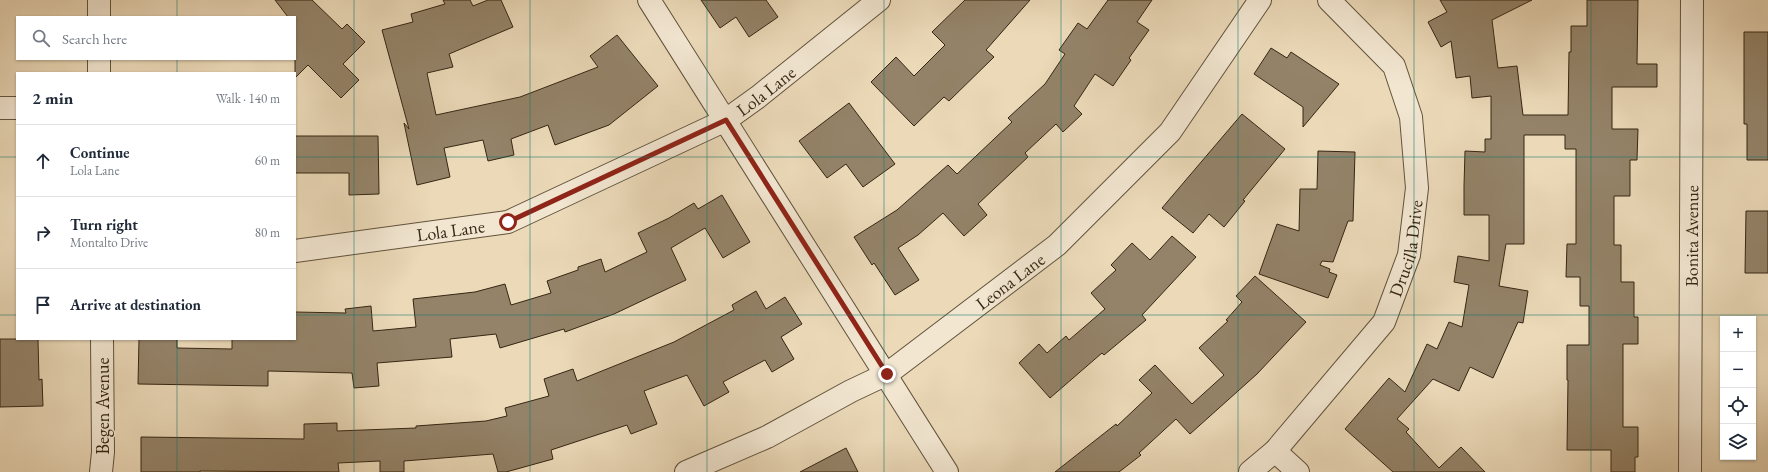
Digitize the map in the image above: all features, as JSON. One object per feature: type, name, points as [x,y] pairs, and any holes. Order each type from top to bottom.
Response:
[{"type":"street","points":[[98,0],[99,16]]},
{"type":"street","points":[[649,0],[887,374],[947,472]]},
{"type":"street","name":"Lola Lane","points":[[296,251],[508,222],[726,120],[758,97],[879,0]]},
{"type":"street","name":"Leona Lane","points":[[686,472],[767,437],[851,391],[887,374],[1057,245],[1170,132],[1260,0]]},
{"type":"street","name":"Drucilla Drive","points":[[1250,472],[1275,451],[1384,322],[1409,255],[1417,188],[1411,117],[1394,66],[1329,0]]},
{"type":"street","name":"Bonita Avenue","points":[[1690,472],[1692,0]]},
{"type":"street","points":[[99,60],[99,72]]},
{"type":"street","points":[[0,108],[16,108]]},
{"type":"street","name":"Begen Avenue","points":[[101,472],[102,340]]},
{"type":"street","points":[[1275,451],[1298,472]]},
{"type":"building","points":[[275,0],[312,0],[342,29],[347,24],[365,42],[343,64],[359,80],[341,98],[308,65],[296,77],[296,16],[287,16]]},
{"type":"building","points":[[443,0],[470,0],[473,6],[488,0],[501,0],[513,27],[449,54],[453,67],[427,73],[436,115],[520,97],[598,67],[590,56],[617,35],[658,86],[609,125],[555,145],[548,125],[511,139],[514,155],[488,161],[483,140],[444,148],[450,177],[417,185],[404,123],[409,129],[382,30],[413,22],[411,14],[445,4]]},
{"type":"building","points":[[701,0],[766,0],[778,17],[749,37],[736,17],[720,28]]},
{"type":"building","points":[[965,0],[1030,0],[986,50],[994,57],[949,101],[944,97],[914,126],[871,82],[896,57],[914,76],[945,45],[932,32]]},
{"type":"building","points":[[1108,0],[1152,0],[1137,22],[1149,30],[1129,58],[1131,60],[1113,86],[1095,74],[1074,106],[1082,114],[1063,132],[1056,124],[1025,153],[1028,157],[978,204],[987,215],[964,236],[943,213],[918,235],[898,248],[919,280],[895,295],[874,263],[872,265],[854,237],[897,210],[948,165],[957,174],[1012,122],[1008,118],[1045,84],[1065,54],[1059,50],[1078,23],[1087,29]]},
{"type":"building","points":[[1440,0],[1532,0],[1492,20],[1498,68],[1517,66],[1523,115],[1568,115],[1571,26],[1587,26],[1587,0],[1638,0],[1637,64],[1657,64],[1657,87],[1612,87],[1612,129],[1638,129],[1637,160],[1630,160],[1630,196],[1614,196],[1614,245],[1621,245],[1621,282],[1634,282],[1634,317],[1638,317],[1638,344],[1623,344],[1623,427],[1638,427],[1638,457],[1635,457],[1635,472],[1611,472],[1611,450],[1567,450],[1567,345],[1589,345],[1589,306],[1580,306],[1580,277],[1566,277],[1567,244],[1576,244],[1576,149],[1565,149],[1565,135],[1524,135],[1524,244],[1506,244],[1499,286],[1528,291],[1523,323],[1518,322],[1493,378],[1470,367],[1459,391],[1433,379],[1397,419],[1409,429],[1406,432],[1439,468],[1461,447],[1485,472],[1393,472],[1345,429],[1389,378],[1405,392],[1427,344],[1437,349],[1449,322],[1462,327],[1469,285],[1454,282],[1458,256],[1489,261],[1489,215],[1464,215],[1464,186],[1465,151],[1485,152],[1485,139],[1491,139],[1491,96],[1472,98],[1470,76],[1456,78],[1451,41],[1441,47],[1428,22],[1447,12]]},
{"type":"building","points":[[1744,32],[1768,32],[1768,160],[1747,160],[1747,124],[1744,124]]},
{"type":"building","points":[[1271,48],[1287,58],[1291,52],[1339,84],[1303,127],[1303,107],[1254,74]]},
{"type":"building","points":[[849,103],[895,164],[863,187],[846,164],[827,178],[799,141]]},
{"type":"building","points":[[1242,114],[1285,149],[1243,200],[1245,201],[1224,227],[1209,214],[1193,233],[1162,208]]},
{"type":"building","points":[[296,136],[378,136],[379,194],[349,195],[349,173],[296,173]]},
{"type":"building","points":[[1318,151],[1355,152],[1353,221],[1348,221],[1333,262],[1322,261],[1320,265],[1330,269],[1329,272],[1337,275],[1328,298],[1259,274],[1277,224],[1299,231],[1300,189],[1317,189]]},
{"type":"building","points":[[722,195],[750,242],[723,258],[705,228],[671,248],[686,280],[614,314],[565,332],[564,329],[500,348],[496,334],[450,339],[452,357],[377,363],[379,386],[354,388],[352,373],[268,371],[268,386],[138,384],[139,340],[177,340],[177,348],[232,349],[232,340],[296,340],[296,312],[346,313],[345,309],[371,306],[373,331],[416,327],[413,299],[475,292],[505,284],[511,305],[551,293],[547,281],[578,270],[578,267],[601,259],[605,272],[647,252],[638,233],[669,218],[694,203],[698,209]]},
{"type":"building","points":[[1746,211],[1768,211],[1768,273],[1745,273]]},
{"type":"building","points":[[1172,236],[1196,257],[1142,315],[1146,320],[1104,355],[1102,353],[1050,398],[1019,363],[1039,344],[1047,353],[1066,336],[1069,340],[1105,309],[1091,293],[1116,270],[1111,265],[1132,243],[1150,260]]},
{"type":"building","points":[[1255,276],[1306,322],[1257,374],[1190,434],[1176,419],[1139,453],[1141,455],[1119,472],[1055,472],[1116,424],[1117,426],[1152,393],[1139,380],[1155,365],[1192,404],[1224,375],[1199,348],[1228,321],[1226,320],[1242,302],[1236,296]]},
{"type":"building","points":[[756,291],[766,309],[785,297],[802,324],[781,337],[794,359],[772,372],[765,360],[723,382],[729,392],[704,406],[687,375],[644,391],[657,424],[631,434],[627,425],[551,450],[553,459],[506,472],[498,472],[493,454],[404,461],[404,472],[380,472],[380,461],[338,463],[339,472],[141,472],[141,437],[304,439],[304,424],[337,423],[337,431],[416,428],[416,426],[486,421],[507,416],[505,408],[549,396],[544,379],[573,369],[577,381],[674,342],[734,310],[732,305]]},
{"type":"building","points":[[0,339],[38,340],[39,380],[42,379],[43,406],[0,407]]},
{"type":"building","points":[[846,448],[858,472],[800,472]]},
{"type":"route","points":[[508,222],[726,120],[887,374]]}]
